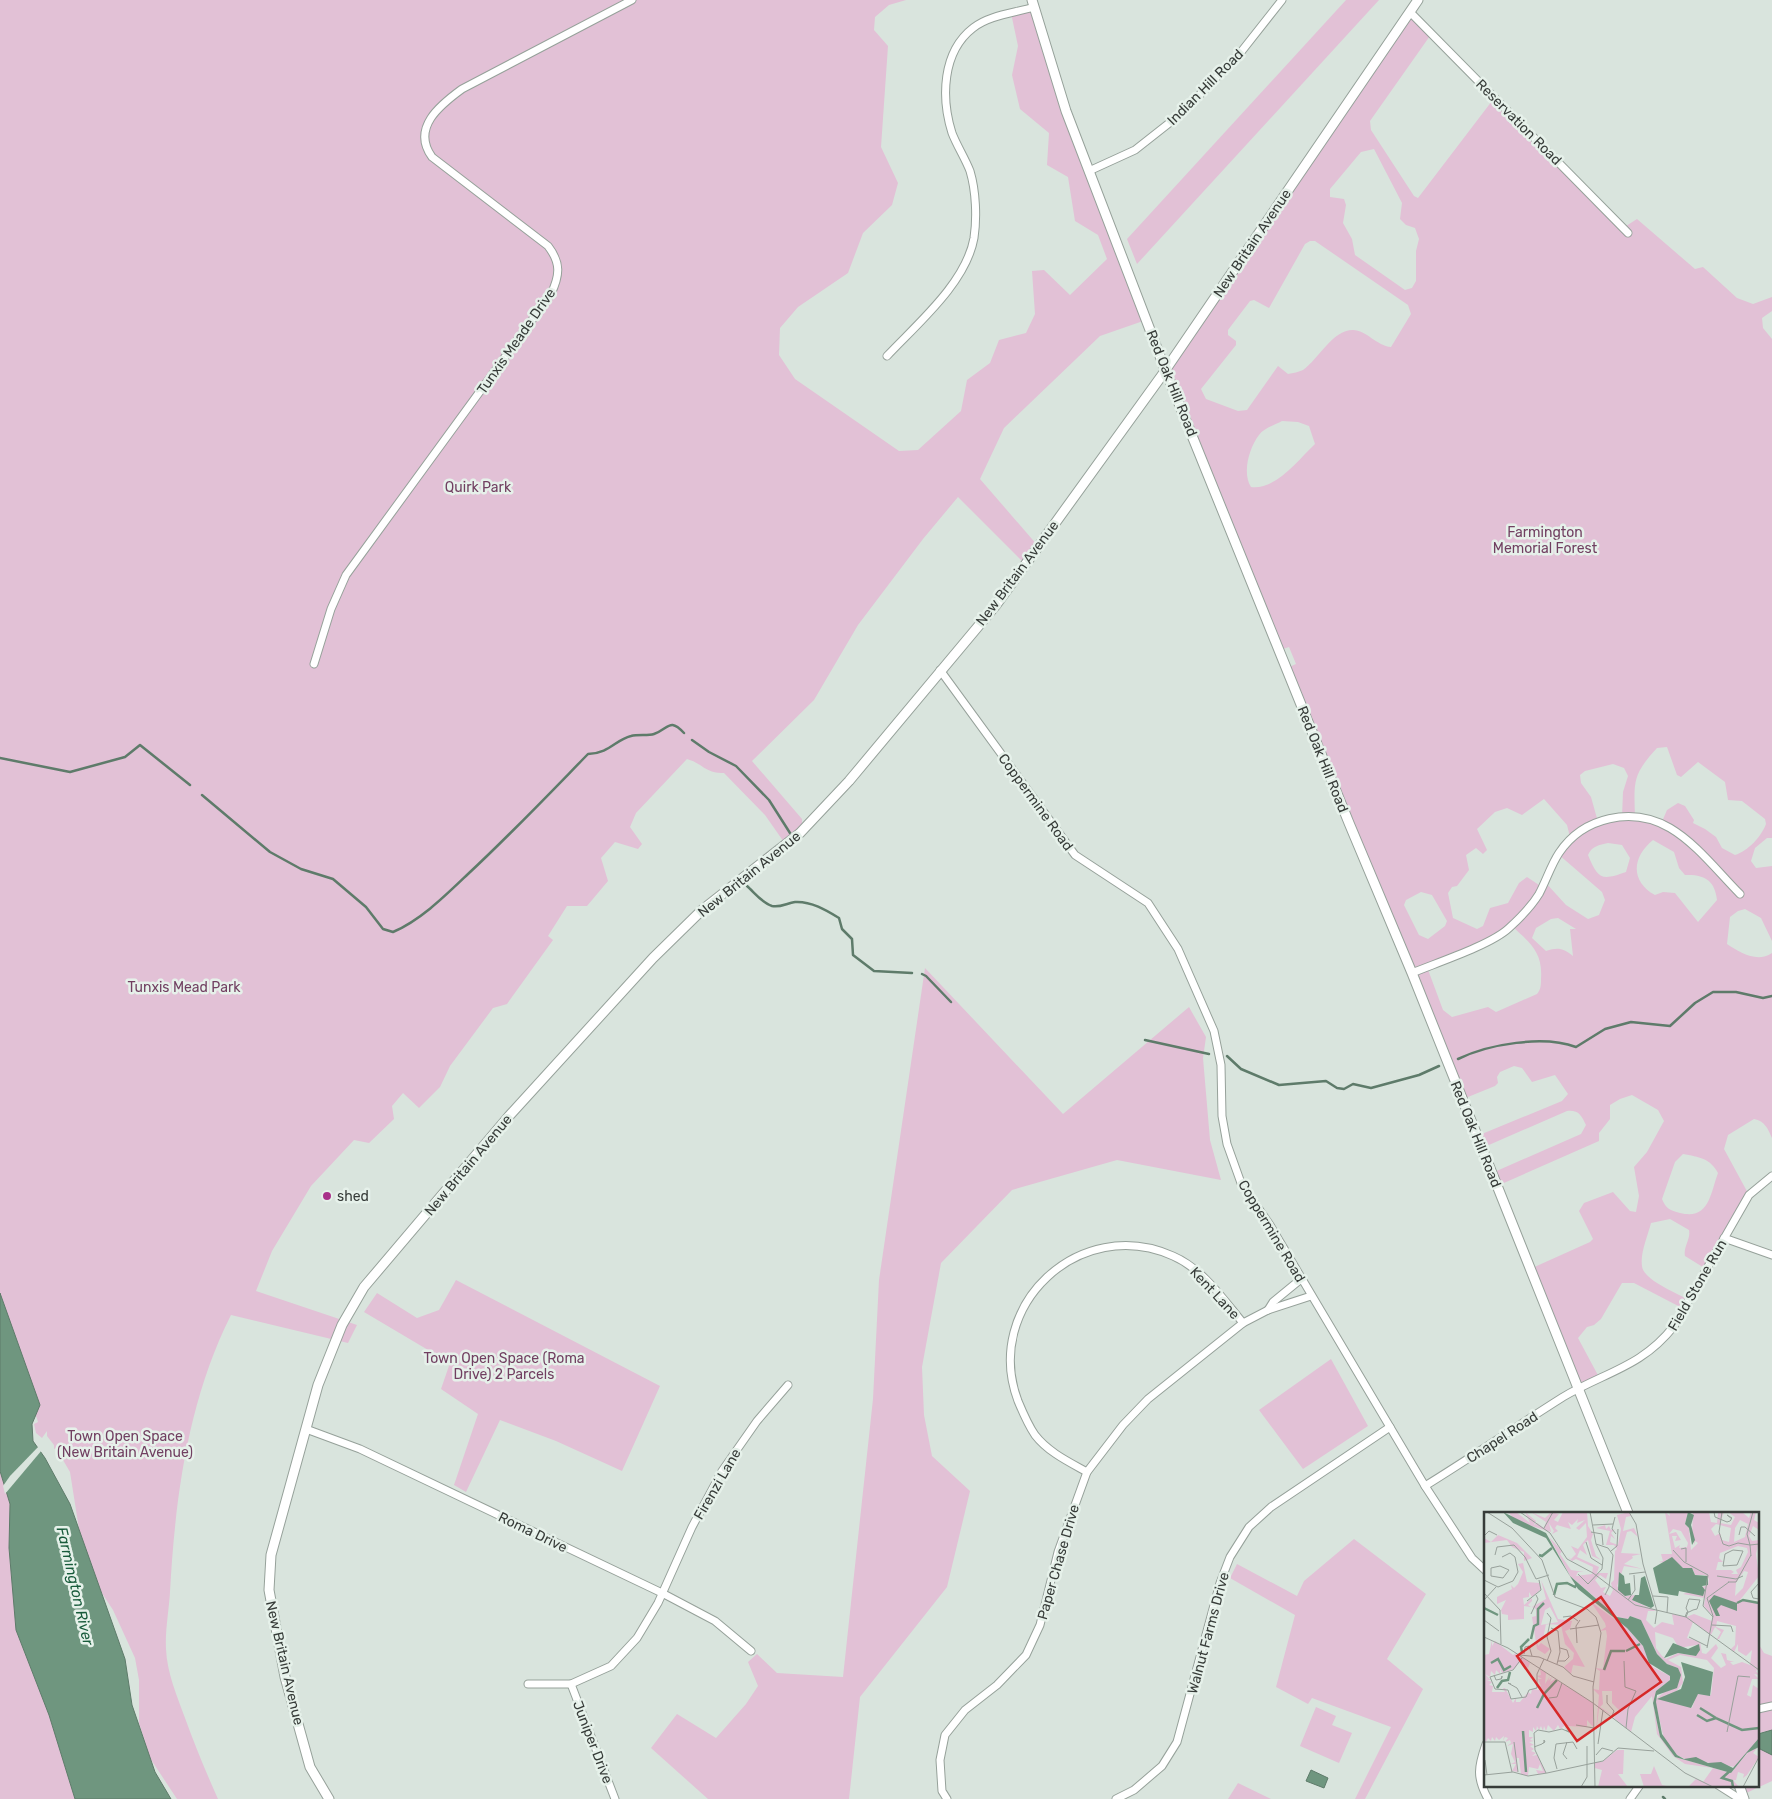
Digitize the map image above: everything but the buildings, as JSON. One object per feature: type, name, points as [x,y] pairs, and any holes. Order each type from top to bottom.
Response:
[{"type":"street","name":"Tunxis Meade Drive","points":[[314,664],[331,608],[346,575],[546,301],[557,281],[559,270],[556,257],[548,246],[432,157],[427,150],[424,136],[430,119],[442,104],[462,89],[632,0]]},
{"type":"street","name":"Indian Hill Road","points":[[1088,171],[1135,150],[1182,113],[1241,52],[1282,0]]},
{"type":"street","name":"New Britain Avenue","points":[[329,1799],[310,1767],[285,1677],[269,1590],[271,1555],[318,1386],[342,1325],[365,1286],[509,1116],[653,958],[702,910],[800,834],[849,781],[996,604],[1166,369],[1418,0]]},
{"type":"street","name":"Red Oak Hill Road","points":[[1033,4],[1066,111],[1166,369],[1412,973],[1628,1512]]},
{"type":"street","points":[[887,356],[939,301],[963,267],[974,239],[976,209],[970,171],[953,134],[946,110],[945,87],[949,64],[959,44],[973,28],[990,19],[1033,4]]},
{"type":"street","name":"Reservation Road","points":[[1410,12],[1628,233]]},
{"type":"street","name":"Coppermine Road","points":[[940,670],[1075,855],[1148,903],[1178,949],[1214,1030],[1221,1064],[1222,1116],[1227,1144],[1241,1183],[1270,1225],[1425,1486],[1472,1558],[1484,1569]]},
{"type":"street","points":[[1412,973],[1488,941],[1507,930],[1539,894],[1558,854],[1570,838],[1587,826],[1609,818],[1628,816],[1650,820],[1670,828],[1740,894]]},
{"type":"street","name":"Field Stone Run","points":[[1579,1389],[1634,1362],[1661,1343],[1674,1326],[1750,1194],[1772,1176]]},
{"type":"street","points":[[1724,1238],[1772,1255]]},
{"type":"street","name":"Kent Lane","points":[[1088,1472],[1056,1455],[1035,1435],[1023,1414],[1013,1388],[1009,1355],[1015,1325],[1032,1294],[1050,1273],[1073,1258],[1095,1250],[1122,1246],[1148,1248],[1174,1256],[1198,1271],[1244,1324]]},
{"type":"street","name":"Paper Chase Drive","points":[[1268,1310],[1273,1302],[1301,1279]]},
{"type":"street","name":"Paper Chase Drive","points":[[947,1799],[942,1791],[940,1760],[945,1735],[965,1710],[997,1685],[1026,1655],[1040,1625],[1058,1552],[1088,1472],[1123,1425],[1148,1399],[1244,1324],[1268,1310],[1311,1296]]},
{"type":"street","name":"Firenzi Lane","points":[[571,1684],[611,1666],[637,1638],[662,1593],[692,1527],[722,1470],[756,1420],[788,1385]]},
{"type":"street","name":"Chapel Road","points":[[1425,1486],[1579,1389]]},
{"type":"street","name":"Walnut Farms Drive","points":[[1116,1799],[1134,1790],[1162,1766],[1177,1742],[1220,1583],[1230,1558],[1249,1527],[1271,1507],[1390,1427]]},
{"type":"street","name":"Roma Drive","points":[[306,1429],[360,1449],[662,1593],[715,1621],[751,1651]]},
{"type":"street","points":[[528,1684],[571,1684]]},
{"type":"street","name":"Juniper Drive","points":[[571,1684],[615,1799]]},
{"type":"street","points":[[1484,1750],[1478,1766],[1481,1786],[1488,1799]]},
{"type":"street","points":[[1630,1799],[1639,1786]]},
{"type":"street","points":[[1720,1786],[1740,1799]]},
{"type":"street","points":[[1739,1786],[1744,1799]]},
{"type":"green space","points":[[0,0],[906,0],[889,5],[875,17],[874,30],[888,46],[881,147],[898,183],[892,205],[863,233],[848,273],[798,307],[780,328],[779,355],[795,379],[899,451],[918,450],[961,411],[967,380],[990,363],[999,340],[1026,333],[1035,314],[1032,271],[1044,270],[1070,295],[1107,259],[1098,235],[1075,221],[1068,177],[1047,165],[1049,133],[1020,109],[1012,75],[1018,46],[1011,13],[1034,7],[1046,49],[1146,320],[1100,336],[1004,428],[980,479],[1038,546],[1025,564],[958,497],[923,539],[858,625],[814,700],[752,761],[802,819],[802,831],[786,845],[765,815],[724,773],[712,772],[687,759],[636,813],[630,827],[642,844],[638,849],[615,842],[601,858],[608,881],[587,906],[567,906],[548,936],[553,940],[507,1004],[493,1008],[450,1066],[440,1087],[419,1108],[403,1093],[392,1106],[394,1119],[369,1143],[354,1140],[311,1186],[272,1251],[256,1291],[357,1325],[348,1343],[231,1315],[216,1347],[204,1381],[186,1450],[180,1486],[172,1557],[166,1642],[167,1658],[170,1676],[179,1701],[218,1799],[177,1799],[150,1758],[139,1723],[139,1680],[135,1658],[113,1610],[85,1567],[70,1472],[56,1448],[54,1449],[54,1445],[47,1436],[47,1431],[42,1438],[36,1433],[34,1424],[38,1422],[0,1303]]},
{"type":"green space","points":[[1346,0],[1379,0],[1137,264],[1127,239]]},
{"type":"green space","name":"Farmington Memorial Forest","points":[[1410,12],[1432,33],[1370,121],[1371,130],[1414,196],[1418,198],[1495,97],[1623,228],[1637,219],[1695,269],[1703,267],[1737,298],[1753,304],[1772,297],[1772,311],[1762,318],[1763,328],[1772,339],[1772,838],[1767,838],[1755,848],[1751,861],[1756,868],[1772,866],[1772,941],[1761,918],[1745,909],[1738,911],[1730,917],[1727,944],[1749,956],[1761,957],[1772,953],[1772,1138],[1763,1124],[1754,1119],[1728,1135],[1724,1149],[1749,1195],[1706,1269],[1685,1256],[1689,1230],[1670,1219],[1651,1223],[1642,1255],[1644,1271],[1654,1281],[1689,1300],[1684,1309],[1634,1283],[1622,1283],[1601,1319],[1594,1325],[1587,1327],[1578,1338],[1600,1379],[1579,1389],[1530,1269],[1593,1239],[1579,1211],[1584,1203],[1613,1192],[1630,1211],[1636,1212],[1639,1196],[1634,1167],[1647,1152],[1664,1121],[1658,1110],[1632,1095],[1620,1099],[1610,1105],[1610,1119],[1599,1133],[1599,1141],[1497,1186],[1492,1173],[1581,1134],[1586,1125],[1579,1114],[1574,1111],[1567,1111],[1482,1148],[1477,1136],[1562,1101],[1568,1094],[1555,1075],[1532,1082],[1522,1068],[1514,1066],[1500,1072],[1497,1077],[1498,1083],[1495,1086],[1463,1099],[1287,668],[1296,664],[1289,647],[1280,650],[1165,369]],"holes":[[[1374,149],[1402,203],[1400,219],[1406,225],[1415,228],[1419,239],[1416,251],[1416,281],[1412,288],[1405,290],[1355,255],[1352,239],[1343,223],[1346,205],[1344,199],[1330,197],[1330,189],[1361,152]],[[1315,241],[1408,305],[1411,314],[1391,347],[1381,344],[1358,331],[1345,331],[1332,340],[1303,370],[1288,374],[1278,366],[1247,410],[1238,411],[1206,399],[1201,389],[1236,345],[1236,341],[1228,335],[1228,330],[1250,301],[1254,300],[1269,308],[1305,244]],[[1282,421],[1298,422],[1309,426],[1315,444],[1286,473],[1269,484],[1251,487],[1247,475],[1248,461],[1255,440],[1264,430]],[[1667,747],[1677,775],[1681,777],[1698,762],[1725,782],[1728,800],[1742,801],[1765,819],[1764,829],[1749,847],[1735,855],[1722,848],[1716,837],[1693,823],[1694,820],[1685,806],[1678,803],[1667,810],[1661,824],[1635,817],[1634,795],[1636,779],[1643,765],[1657,748]],[[1613,764],[1624,768],[1628,776],[1623,792],[1622,817],[1598,822],[1591,797],[1581,783],[1580,775],[1585,771]],[[1544,799],[1567,825],[1570,837],[1558,854],[1602,892],[1605,900],[1599,915],[1588,919],[1566,905],[1545,882],[1542,887],[1527,877],[1519,883],[1508,903],[1490,908],[1483,926],[1477,929],[1453,918],[1448,893],[1452,887],[1457,886],[1469,870],[1466,855],[1476,848],[1483,854],[1487,850],[1477,829],[1495,812],[1507,808],[1522,815]],[[1653,840],[1674,852],[1679,868],[1685,875],[1703,877],[1708,880],[1714,888],[1717,900],[1698,922],[1675,893],[1663,892],[1655,895],[1641,883],[1637,869],[1641,854]],[[1608,843],[1622,845],[1630,858],[1626,872],[1611,877],[1601,876],[1588,855],[1599,845]],[[1421,892],[1432,895],[1447,921],[1445,926],[1428,939],[1419,935],[1404,905],[1406,900]],[[1558,918],[1576,929],[1570,929],[1573,956],[1560,949],[1546,951],[1532,938],[1536,928],[1551,919]],[[1512,926],[1534,949],[1540,962],[1541,970],[1540,987],[1537,994],[1496,1012],[1488,1007],[1452,1017],[1443,1010],[1427,967],[1488,941]],[[1683,1154],[1699,1157],[1708,1161],[1715,1168],[1718,1173],[1710,1197],[1703,1209],[1697,1213],[1680,1213],[1669,1209],[1662,1199],[1675,1162]]]},
{"type":"green space","points":[[925,968],[1063,1114],[1189,1007],[1206,1037],[1203,1058],[1210,1140],[1221,1180],[1117,1160],[1012,1190],[941,1263],[922,1367],[924,1415],[932,1456],[970,1491],[947,1587],[860,1697],[849,1799],[708,1799],[651,1748],[677,1714],[716,1738],[746,1704],[758,1686],[748,1662],[757,1654],[777,1673],[843,1677],[873,1399],[879,1280]]},
{"type":"green space","name":"Town Open Space (Roma Drive) 2 Parcels","points":[[456,1280],[660,1386],[622,1471],[556,1441],[500,1420],[466,1492],[454,1485],[478,1414],[441,1389],[450,1363],[364,1312],[377,1293],[417,1318],[439,1310]]},
{"type":"green space","points":[[1331,1359],[1368,1426],[1303,1469],[1259,1410]]},
{"type":"green space","points":[[0,1471],[2,1476],[17,1484],[10,1517],[9,1548],[16,1630],[49,1715],[75,1799],[0,1799]]},
{"type":"green space","points":[[1354,1539],[1426,1594],[1387,1659],[1423,1689],[1365,1799],[1355,1799],[1391,1727],[1312,1698],[1308,1704],[1276,1687],[1295,1615],[1230,1578],[1237,1564],[1297,1596],[1304,1581]]},
{"type":"green space","points":[[1760,1646],[1764,1653],[1772,1656],[1772,1730],[1760,1733]]},
{"type":"green space","points":[[1316,1707],[1336,1716],[1332,1725],[1352,1733],[1339,1763],[1300,1746]]},
{"type":"green space","points":[[1760,1749],[1772,1755],[1772,1781],[1742,1795],[1739,1786],[1760,1786]]},
{"type":"green space","points":[[1238,1783],[1271,1799],[1228,1799]]},
{"type":"water","name":"Farmington River","points":[[0,1293],[40,1405],[32,1424],[33,1441],[45,1458],[70,1504],[125,1659],[132,1705],[155,1772],[171,1799],[75,1799],[49,1715],[16,1630],[9,1548],[10,1504],[0,1471]]},
{"type":"water","points":[[1772,1730],[1772,1755],[1760,1749],[1760,1733]]},
{"type":"water","points":[[1311,1770],[1328,1778],[1324,1788],[1306,1781]]},
{"type":"pier","points":[[39,1446],[42,1450],[5,1494],[3,1486],[10,1476]]},
{"type":"waterway","points":[[202,795],[270,852],[301,869],[333,879],[366,907],[383,929],[393,932],[413,921],[442,898],[484,859],[588,754],[607,749],[625,738],[634,735],[654,734],[672,725],[684,733]]},
{"type":"waterway","points":[[692,740],[709,752],[736,766],[769,800],[790,833]]},
{"type":"waterway","points":[[0,758],[70,772],[125,757],[140,745],[190,785]]},
{"type":"waterway","points":[[747,886],[768,905],[781,906],[795,902],[807,903],[824,909],[839,918],[842,929],[852,939],[853,955],[874,971],[912,973]]},
{"type":"waterway","points":[[922,974],[951,1002]]},
{"type":"waterway","points":[[1458,1059],[1485,1049],[1516,1043],[1548,1042],[1563,1043],[1576,1047],[1605,1029],[1631,1022],[1670,1026],[1695,1003],[1713,992],[1736,992],[1763,998],[1772,996]]},
{"type":"waterway","points":[[1145,1040],[1209,1054]]},
{"type":"waterway","points":[[1227,1056],[1241,1069],[1279,1085],[1326,1081],[1337,1088],[1344,1089],[1353,1084],[1371,1088],[1419,1075],[1439,1066]]},
{"type":"place","name":"shed","points":[[327,1196]]},
{"type":"park label","name":"Quirk Park","points":[[478,487]]},
{"type":"park label","name":"Tunxis Mead Park","points":[[184,987]]},
{"type":"park label","name":"Town Open Space (New Britain Avenue)","points":[[125,1444]]}]
